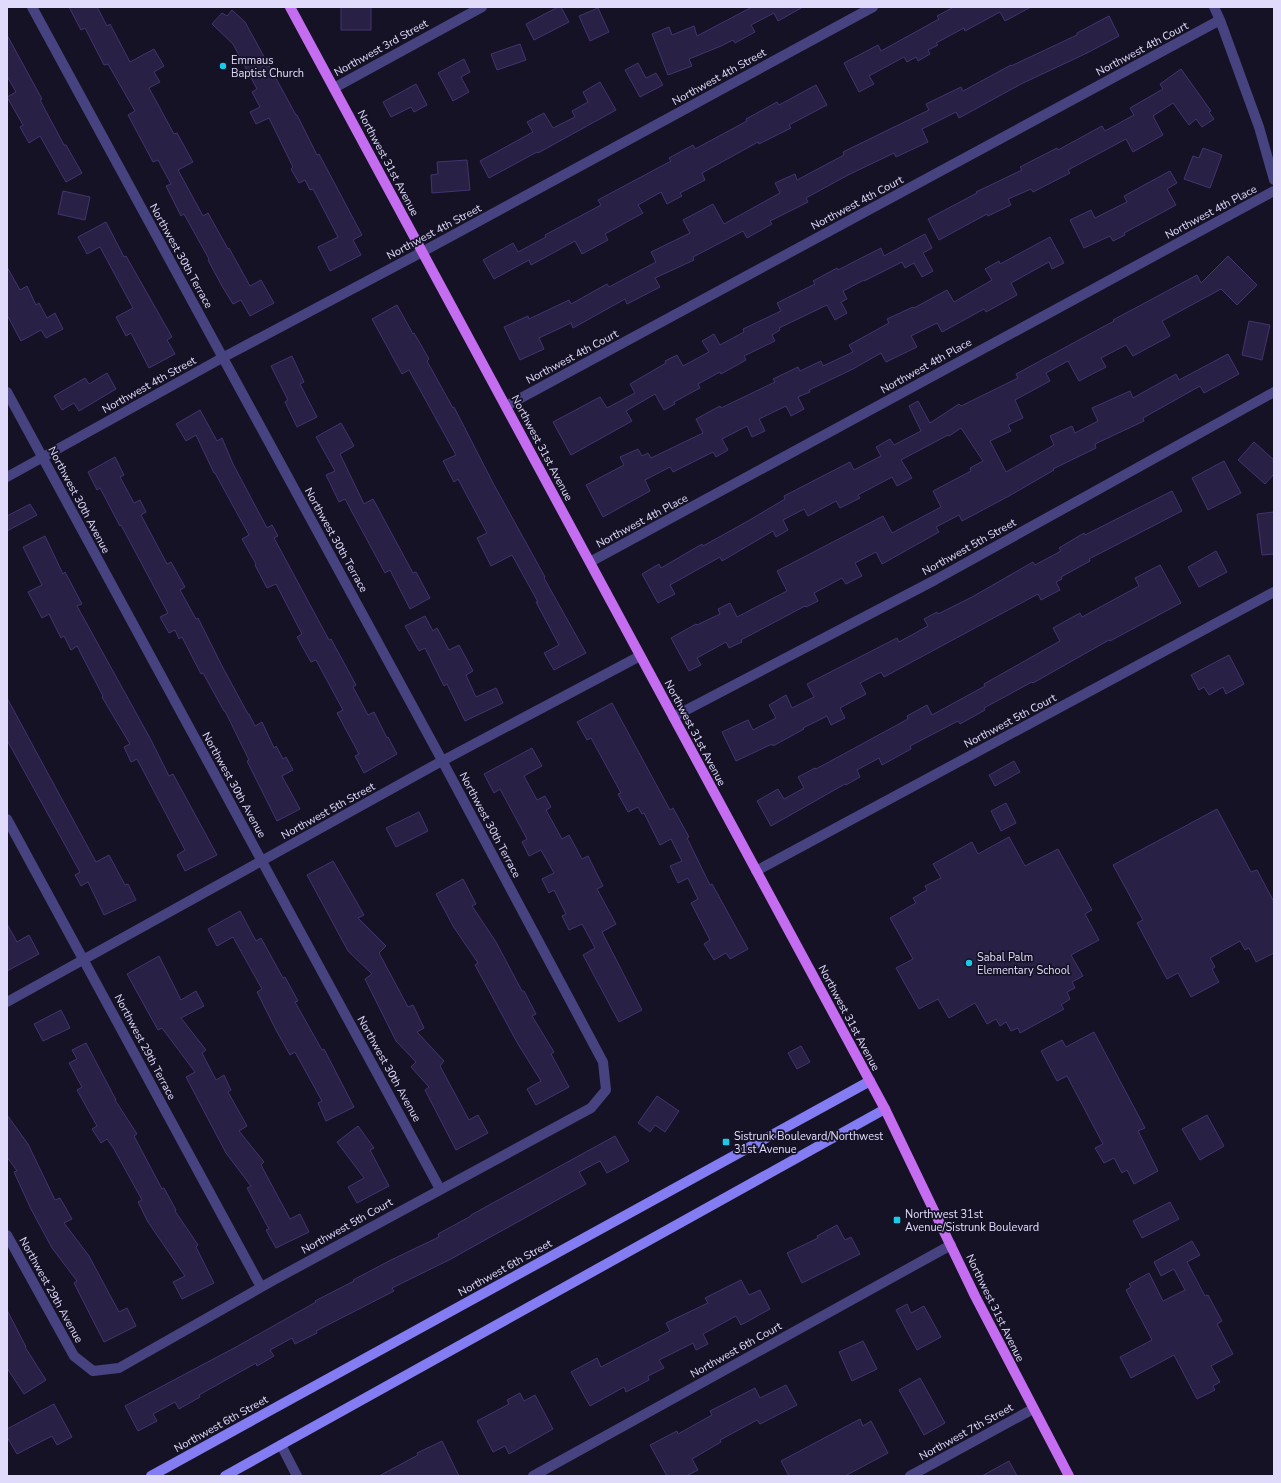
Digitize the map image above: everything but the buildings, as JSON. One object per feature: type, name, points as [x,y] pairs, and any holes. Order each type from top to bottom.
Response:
[{"type":"main road","name":"Northwest 31st Avenue","points":[[290,7],[885,1109],[1033,1409],[1069,1476]]},
{"type":"street","name":"Northwest 30th Terrace","points":[[32,7],[442,761],[603,1062],[606,1090]]},
{"type":"street","name":"Northwest 3rd Street","points":[[334,88],[482,7]]},
{"type":"street","name":"Northwest 4th Street","points":[[7,477],[222,358],[422,252],[873,7]]},
{"type":"street","points":[[1214,7],[1259,127],[1274,180]]},
{"type":"street","name":"Northwest 4th Court","points":[[506,406],[1220,20]]},
{"type":"street","name":"Northwest 4th Place","points":[[590,562],[1274,191]]},
{"type":"street","name":"Northwest 30th Avenue","points":[[7,392],[440,1189]]},
{"type":"street","name":"Northwest 5th Street","points":[[673,717],[935,580],[1274,392]]},
{"type":"street","name":"Northwest 5th Court","points":[[756,871],[1274,592]]},
{"type":"street","name":"Northwest 5th Street","points":[[7,1002],[442,761],[640,656]]},
{"type":"street","name":"Northwest 29th Terrace","points":[[7,819],[261,1287]]},
{"type":"street","name":"Northwest 6th Street","points":[[151,1476],[870,1082]]},
{"type":"street","name":"Northwest 5th Court","points":[[93,1371],[119,1368],[261,1287],[591,1108],[606,1090]]},
{"type":"street","points":[[226,1476],[885,1109]]},
{"type":"street","name":"Northwest 29th Avenue","points":[[7,1235],[74,1356],[93,1371]]},
{"type":"street","name":"Northwest 6th Court","points":[[533,1476],[951,1245]]},
{"type":"street","name":"Northwest 7th Street","points":[[910,1476],[1033,1409]]},
{"type":"street","points":[[281,1445],[297,1476]]},
{"type":"place","name":"Emmaus Baptist Church","points":[[223,66]]},
{"type":"place","name":"Sabal Palm Elementary School","points":[[969,963]]},
{"type":"place","name":"Sistrunk Boulevard/Northwest 31st Avenue","points":[[726,1142]]},
{"type":"place","name":"Northwest 31st Avenue/Sistrunk Boulevard","points":[[897,1220]]}]
